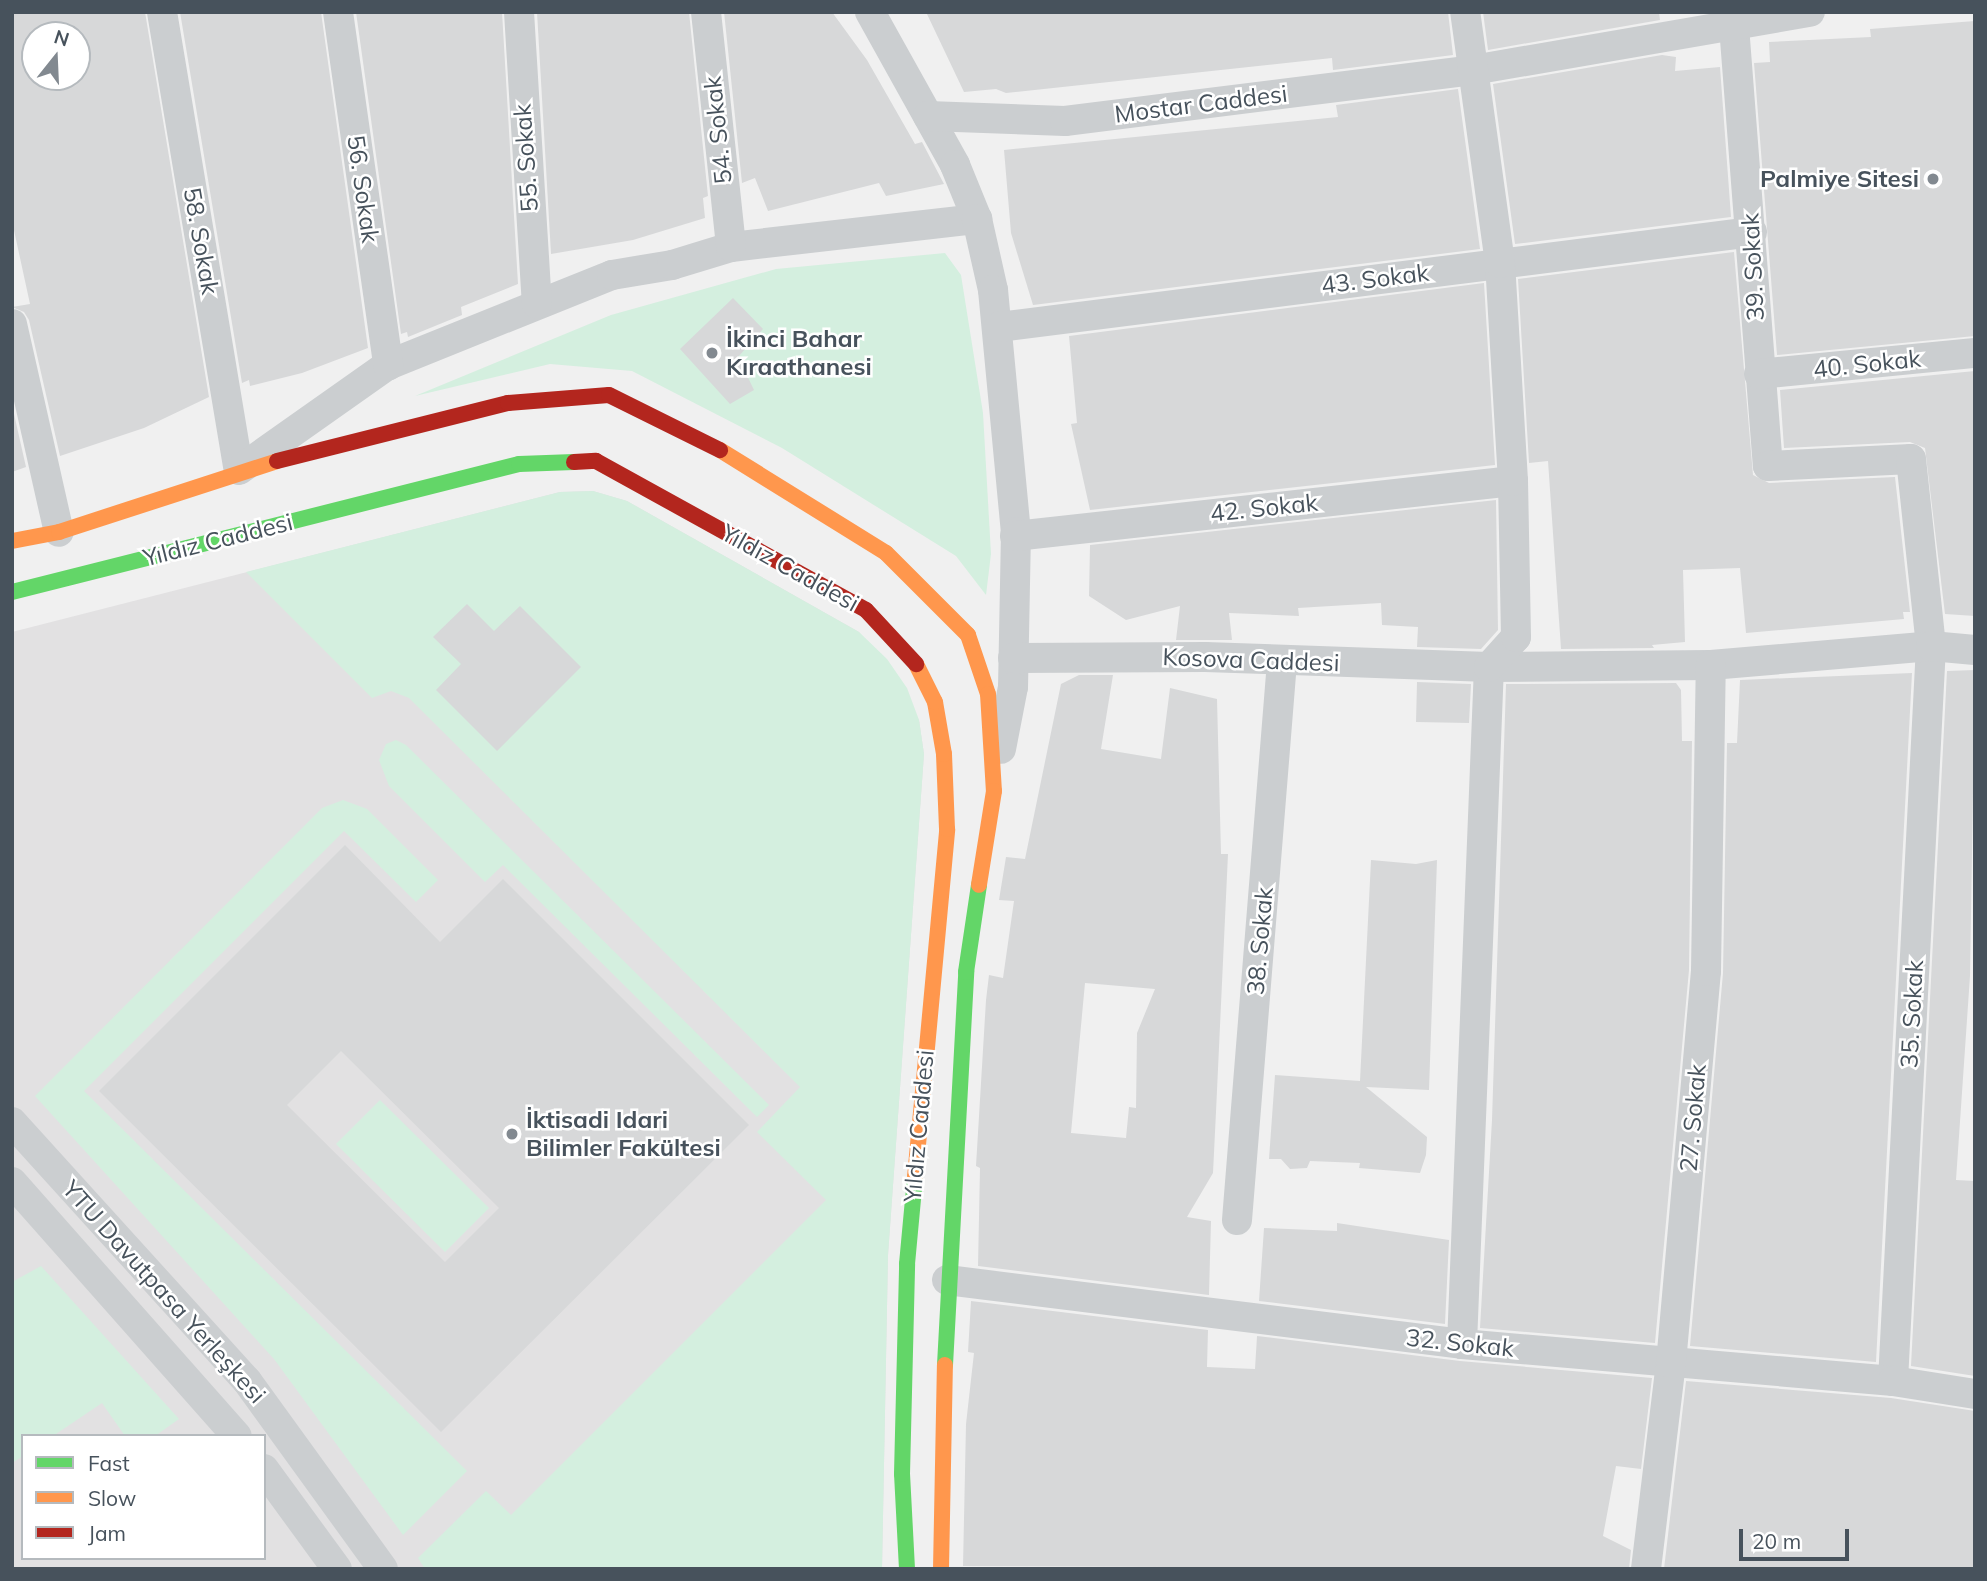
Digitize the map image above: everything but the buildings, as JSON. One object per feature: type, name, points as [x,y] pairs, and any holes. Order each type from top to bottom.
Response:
[{"type":"main road","points":[[12,541],[59,532],[239,470],[508,403],[609,395],[745,462],[886,553],[968,635],[988,695],[993,791]]},
{"type":"main road","name":"Yıldız Caddesi","points":[[12,592],[519,464],[596,461],[866,610],[912,657],[935,702],[944,754],[947,829],[907,1264],[902,1474],[907,1569]]},
{"type":"main road","name":"Yıldız Caddesi","points":[[941,1569],[947,1280],[966,972],[993,791]]},
{"type":"street","name":"58. Sokak","points":[[162,12],[239,470]]},
{"type":"street","name":"56. Sokak","points":[[338,12],[388,365]]},
{"type":"street","name":"55. Sokak","points":[[519,12],[537,303]]},
{"type":"street","name":"54. Sokak","points":[[706,12],[732,247]]},
{"type":"street","name":"Yıldız Caddesi","points":[[870,12],[928,116],[977,219],[999,327],[1015,536],[1013,687],[993,791]]},
{"type":"street","points":[[1462,1344],[1489,667],[1516,637],[1513,481],[1500,263],[1465,12]]},
{"type":"street","name":"Mostar Caddesi","points":[[928,116],[1065,121],[1473,70],[1810,12]]},
{"type":"street","name":"39. Sokak","points":[[1734,26],[1768,466]]},
{"type":"street","points":[[239,470],[388,365],[612,275],[673,265],[732,247],[977,219]]},
{"type":"street","name":"43. Sokak","points":[[999,327],[1752,232]]},
{"type":"street","points":[[12,324],[59,532]]},
{"type":"street","name":"40. Sokak","points":[[1759,374],[1975,354]]},
{"type":"street","name":"35. Sokak","points":[[1768,466],[1911,459],[1931,646],[1893,1381]]},
{"type":"street","name":"42. Sokak","points":[[1015,536],[1513,481]]},
{"type":"street","name":"Kosova Caddesi","points":[[1013,657],[1489,667],[1711,665],[1931,646],[1975,650]]},
{"type":"street","name":"38. Sokak","points":[[1237,1220],[1282,662]]},
{"type":"street","name":"27. Sokak","points":[[1646,1569],[1671,1363],[1706,971],[1711,665]]},
{"type":"street","name":"YTU Davutpasa Yerleşkesi","points":[[12,1122],[247,1381],[383,1569]]},
{"type":"street","name":"YTU Davutpasa Yerleşkesi","points":[[12,1182],[235,1434]]},
{"type":"street","name":"32. Sokak","points":[[947,1280],[1462,1344],[1893,1381],[1975,1394]]},
{"type":"street","points":[[266,1472],[337,1569]]},
{"type":"shaded area","points":[[593,491],[627,501],[859,632],[919,720],[924,754],[888,1255],[882,1569],[12,1569],[12,632],[560,492]]},
{"type":"green space","points":[[945,253],[961,275],[983,413],[991,554],[986,595],[956,556],[782,448],[632,371],[550,364],[415,396],[611,315],[776,269]]},
{"type":"green space","points":[[593,491],[627,501],[859,632],[887,659],[907,688],[919,720],[924,754],[888,1255],[882,1569],[425,1569],[418,1558],[486,1491],[511,1515],[826,1200],[757,1132],[800,1087],[409,698],[391,691],[372,698],[246,572],[560,492]]},
{"type":"green space","points":[[396,740],[406,745],[769,1105],[757,1117],[503,865],[485,882],[389,786],[379,760],[386,744]]},
{"type":"green space","points":[[343,800],[367,809],[438,880],[416,902],[344,831],[84,1091],[467,1471],[403,1535],[274,1359],[35,1096],[322,808]]},
{"type":"green space","points":[[380,1100],[489,1208],[445,1252],[336,1144]]},
{"type":"green space","points":[[41,1266],[179,1419],[158,1434],[124,1434],[102,1403],[56,1434],[21,1434],[21,1457],[12,1463],[12,1282]]},
{"type":"traffic: fast","points":[[12,592],[519,464],[574,462]]},
{"type":"traffic: fast","points":[[945,1365],[966,972],[979,885]]},
{"type":"traffic: fast","points":[[907,1569],[902,1474],[907,1264],[915,1177]]},
{"type":"traffic: slow","points":[[720,450],[886,553],[968,635],[988,694],[994,791],[979,885]]},
{"type":"traffic: slow","points":[[12,541],[59,532],[277,461]]},
{"type":"traffic: slow","points":[[915,1177],[947,829],[944,754],[935,702],[916,664]]},
{"type":"traffic: slow","points":[[941,1569],[945,1365]]},
{"type":"traffic: jam","points":[[277,461],[508,403],[609,395],[720,450]]},
{"type":"traffic: jam","points":[[574,462],[596,461],[866,610],[916,664]]},
{"type":"place","name":"Palmiye Sitesi","points":[[1933,179]]},
{"type":"place","name":"İkinci Bahar Kıraathanesi","points":[[712,353]]},
{"type":"place","name":"İktisadi Idari Bilimler Fakültesi","points":[[512,1134]]}]
